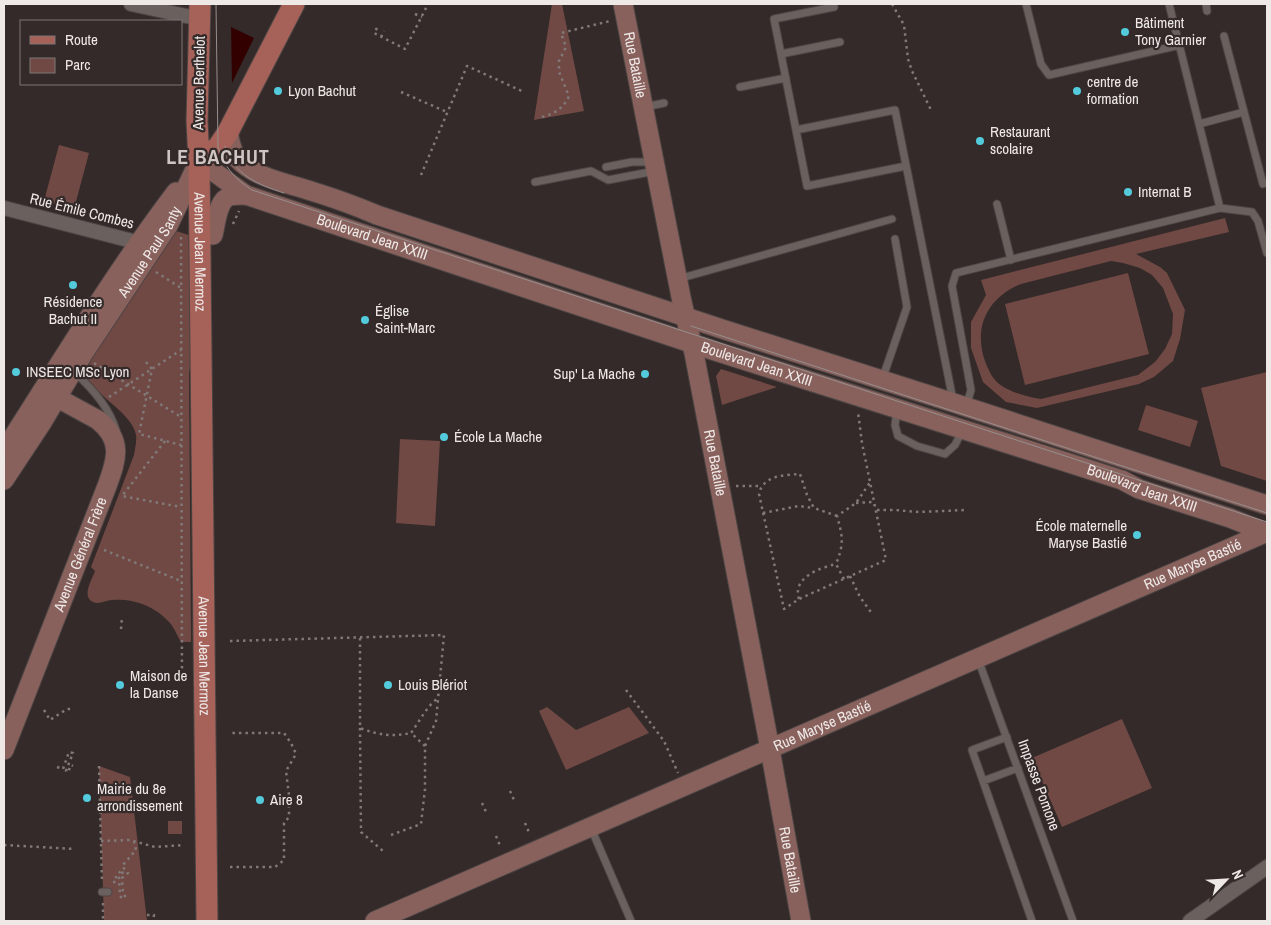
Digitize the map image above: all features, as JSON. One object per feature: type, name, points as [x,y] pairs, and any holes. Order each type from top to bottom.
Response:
[{"type":"main road","points":[[199,161],[218,147],[228,132],[294,4]]},
{"type":"main road","name":"Rue Bataille","points":[[625,10],[770,749],[801,921]]},
{"type":"main road","name":"Avenue Berthelot","points":[[199,161],[197,122],[200,11]]},
{"type":"main road","name":"Boulevard Jean XXIII","points":[[228,132],[230,144],[237,158],[256,172]]},
{"type":"main road","name":"Boulevard Jean XXIII","points":[[199,161],[256,172],[354,205],[377,215],[686,318],[1267,505]]},
{"type":"main road","name":"Boulevard Jean XXIII","points":[[199,161],[243,202],[1122,480],[1138,489],[1230,518],[1267,532]]},
{"type":"main road","name":"Avenue Jean Mermoz","points":[[199,161],[222,232],[216,921]]},
{"type":"main road","name":"Avenue Jean Mermoz","points":[[199,161],[207,921]]},
{"type":"main road","name":"Avenue Paul Santy","points":[[4,480],[66,367],[146,246],[156,219],[199,161]]},
{"type":"main road","points":[[222,232],[220,205],[224,199],[231,196],[243,202]]},
{"type":"main road","points":[[50,394],[98,420],[112,434],[116,445]]},
{"type":"main road","name":"Avenue Paul Santy","points":[[4,451],[50,394]]},
{"type":"main road","name":"Avenue Général Frère","points":[[4,750],[108,486],[116,458],[116,445]]},
{"type":"main road","name":"Rue Maryse Bastié","points":[[376,921],[1267,532]]},
{"type":"street","points":[[131,4],[200,11]]},
{"type":"street","name":"Rue Émile Combes","points":[[4,208],[146,246]]},
{"type":"street","points":[[1191,921],[1267,867]]},
{"type":"lane","points":[[1026,4],[1042,64],[1049,75],[1180,45]]},
{"type":"lane","points":[[1169,4],[1220,208]]},
{"type":"lane","points":[[834,7],[774,19],[807,186],[906,166]]},
{"type":"lane","points":[[1224,36],[1263,184]]},
{"type":"lane","points":[[781,54],[840,42]]},
{"type":"lane","points":[[740,87],[786,78]]},
{"type":"lane","points":[[644,107],[664,103]]},
{"type":"lane","points":[[796,130],[895,110],[960,405]]},
{"type":"lane","points":[[1199,124],[1244,112]]},
{"type":"lane","points":[[606,167],[632,162],[656,166]]},
{"type":"lane","points":[[535,182],[591,171],[608,180],[656,166]]},
{"type":"lane","points":[[997,204],[1011,260]]},
{"type":"lane","points":[[960,405],[971,390],[952,286],[956,273],[1220,208],[1252,212],[1258,220],[1267,253]]},
{"type":"lane","points":[[678,279],[892,219]]},
{"type":"lane","points":[[882,380],[907,307],[895,239]]},
{"type":"lane","points":[[66,367],[105,406],[113,420],[117,434],[116,445]]},
{"type":"lane","points":[[897,408],[895,425],[898,436],[917,446],[945,454],[956,445],[962,429]]},
{"type":"lane","name":"Impasse Pomone","points":[[978,658],[1073,921]]},
{"type":"lane","points":[[1007,737],[972,750],[1032,921]]},
{"type":"lane","points":[[983,781],[1018,768]]},
{"type":"lane","points":[[590,827],[631,921]]},
{"type":"path","points":[[377,28],[374,34],[404,49],[428,4]]},
{"type":"path","points":[[892,4],[904,25],[908,59],[912,71],[932,112]]},
{"type":"path","points":[[542,117],[554,114],[567,101],[569,96],[559,72],[559,61],[566,47],[562,33],[625,10]]},
{"type":"path","points":[[415,14],[422,17]]},
{"type":"path","points":[[381,37],[384,31]]},
{"type":"path","points":[[421,175],[468,66],[524,92]]},
{"type":"path","points":[[401,92],[447,112]]},
{"type":"path","points":[[222,232],[243,202]]},
{"type":"path","points":[[175,240],[180,232],[182,685]]},
{"type":"path","points":[[155,271],[181,288]]},
{"type":"path","points":[[110,397],[181,350]]},
{"type":"path","points":[[146,362],[152,369]]},
{"type":"path","points":[[95,364],[181,418]]},
{"type":"path","points":[[152,369],[139,434],[181,446]]},
{"type":"path","points":[[761,486],[759,494],[784,609],[799,599],[886,560],[858,416],[857,395]]},
{"type":"path","points":[[165,441],[122,496],[181,507]]},
{"type":"path","points":[[719,489],[735,486],[761,486],[769,480],[800,474],[807,495],[814,508]]},
{"type":"path","points":[[837,516],[856,503],[870,481]]},
{"type":"path","points":[[856,503],[873,502],[876,510]]},
{"type":"path","points":[[763,513],[799,506],[814,508],[837,516]]},
{"type":"path","points":[[876,510],[919,512],[966,510]]},
{"type":"path","points":[[837,516],[842,532],[842,549],[836,564],[844,579]]},
{"type":"path","points":[[104,550],[181,581]]},
{"type":"path","points":[[799,599],[797,593],[799,586],[806,576],[836,564]]},
{"type":"path","points":[[850,576],[860,598],[873,615]]},
{"type":"path","points":[[121,629],[122,617]]},
{"type":"path","points":[[230,641],[444,635],[436,722],[425,746],[425,789],[421,824],[391,835]]},
{"type":"path","points":[[360,638],[361,832],[383,851]]},
{"type":"path","points":[[626,690],[664,742],[684,787]]},
{"type":"path","points":[[360,728],[377,734],[395,736],[411,733],[424,716],[430,704],[438,698]]},
{"type":"path","points":[[44,710],[50,720],[67,709],[72,709]]},
{"type":"path","points":[[230,733],[284,733],[296,754],[286,772],[289,817],[284,823],[284,860],[275,867],[230,867]]},
{"type":"path","points":[[411,733],[425,746]]},
{"type":"path","points":[[57,767],[62,769],[69,752],[73,753],[66,771],[68,772],[71,765],[73,766]]},
{"type":"path","points":[[99,766],[102,879]]},
{"type":"path","points":[[510,791],[515,802]]},
{"type":"path","points":[[482,803],[487,814]]},
{"type":"path","points":[[101,842],[130,840],[155,847],[184,845]]},
{"type":"path","points":[[108,883],[116,882],[116,876],[122,870],[123,872],[119,876],[120,896],[123,899],[125,896],[122,878],[128,873],[122,866],[136,850],[134,842]]},
{"type":"path","points":[[4,845],[74,849]]},
{"type":"path","points":[[103,903],[103,921]]},
{"type":"path","points":[[147,915],[154,915],[152,921]]},
{"type":"green space","points":[[552,4],[562,4],[584,111],[534,120]]},
{"type":"green space","points":[[59,145],[89,153],[74,209],[44,201]]},
{"type":"green space","points":[[1225,218],[1229,232],[1136,254],[1167,273],[1185,310],[1180,339],[1173,361],[1154,377],[1139,384],[1037,408],[1006,402],[983,382],[971,348],[971,322],[986,295],[981,280]],"holes":[[[1111,261],[1140,268],[1152,275],[1163,288],[1173,314],[1172,334],[1165,349],[1155,362],[1138,375],[1041,399],[1016,393],[996,381],[985,361],[981,336],[982,325],[986,315],[1000,297],[1021,284]]]},
{"type":"green space","points":[[173,230],[192,236],[192,355],[189,373],[191,642],[181,642],[171,624],[150,607],[128,600],[95,603],[88,596],[90,583],[95,571],[91,567],[134,455],[136,435],[133,426],[127,418],[93,386],[83,368]]},
{"type":"green space","points":[[1128,273],[1149,354],[1025,385],[1005,304]]},
{"type":"green space","points":[[721,369],[777,387],[722,405],[716,376]]},
{"type":"green space","points":[[1267,372],[1267,481],[1221,466],[1201,388]]},
{"type":"green space","points":[[1146,405],[1198,421],[1190,447],[1138,430]]},
{"type":"green space","points":[[400,439],[440,441],[435,526],[396,523]]},
{"type":"green space","points":[[547,707],[576,730],[629,707],[649,733],[566,770],[539,711]]},
{"type":"green space","points":[[1122,719],[1152,788],[1062,827],[1032,758]]},
{"type":"green space","points":[[99,766],[130,777],[147,921],[104,921]]},
{"type":"green space","points":[[168,821],[182,821],[182,834],[168,834]]},
{"type":"shaded area","points":[[231,27],[254,38],[232,83]]},
{"type":"tram line","points":[[216,4],[218,147],[223,161],[231,172],[252,190],[1267,522]]},
{"type":"tram line","points":[[225,146],[229,156],[241,172],[256,182],[284,193]]},
{"type":"tram line","points":[[691,326],[1267,513]]},
{"type":"place","name":"Bâtiment Tony Garnier","points":[[1125,32]]},
{"type":"place","name":"Lyon Bachut","points":[[278,91]]},
{"type":"place","name":"centre de formation","points":[[1077,91]]},
{"type":"place","name":"Restaurant scolaire","points":[[980,141]]},
{"type":"place","name":"Internat B","points":[[1128,192]]},
{"type":"place","name":"Résidence Bachut II","points":[[73,285]]},
{"type":"place","name":"Église Saint-Marc","points":[[365,320]]},
{"type":"place","name":"INSEEC MSc Lyon","points":[[16,372]]},
{"type":"place","name":"Sup' La Mache","points":[[645,374]]},
{"type":"place","name":"École La Mache","points":[[444,437]]},
{"type":"place","name":"École maternelle Maryse Bastié","points":[[1137,535]]},
{"type":"place","name":"Maison de la Danse","points":[[120,685]]},
{"type":"place","name":"Louis Blériot","points":[[388,685]]},
{"type":"place","name":"Mairie du 8e arrondissement","points":[[87,798]]},
{"type":"place","name":"Aire 8","points":[[260,800]]},
{"type":"district","name":"LE BACHUT","points":[[218,157]]}]
